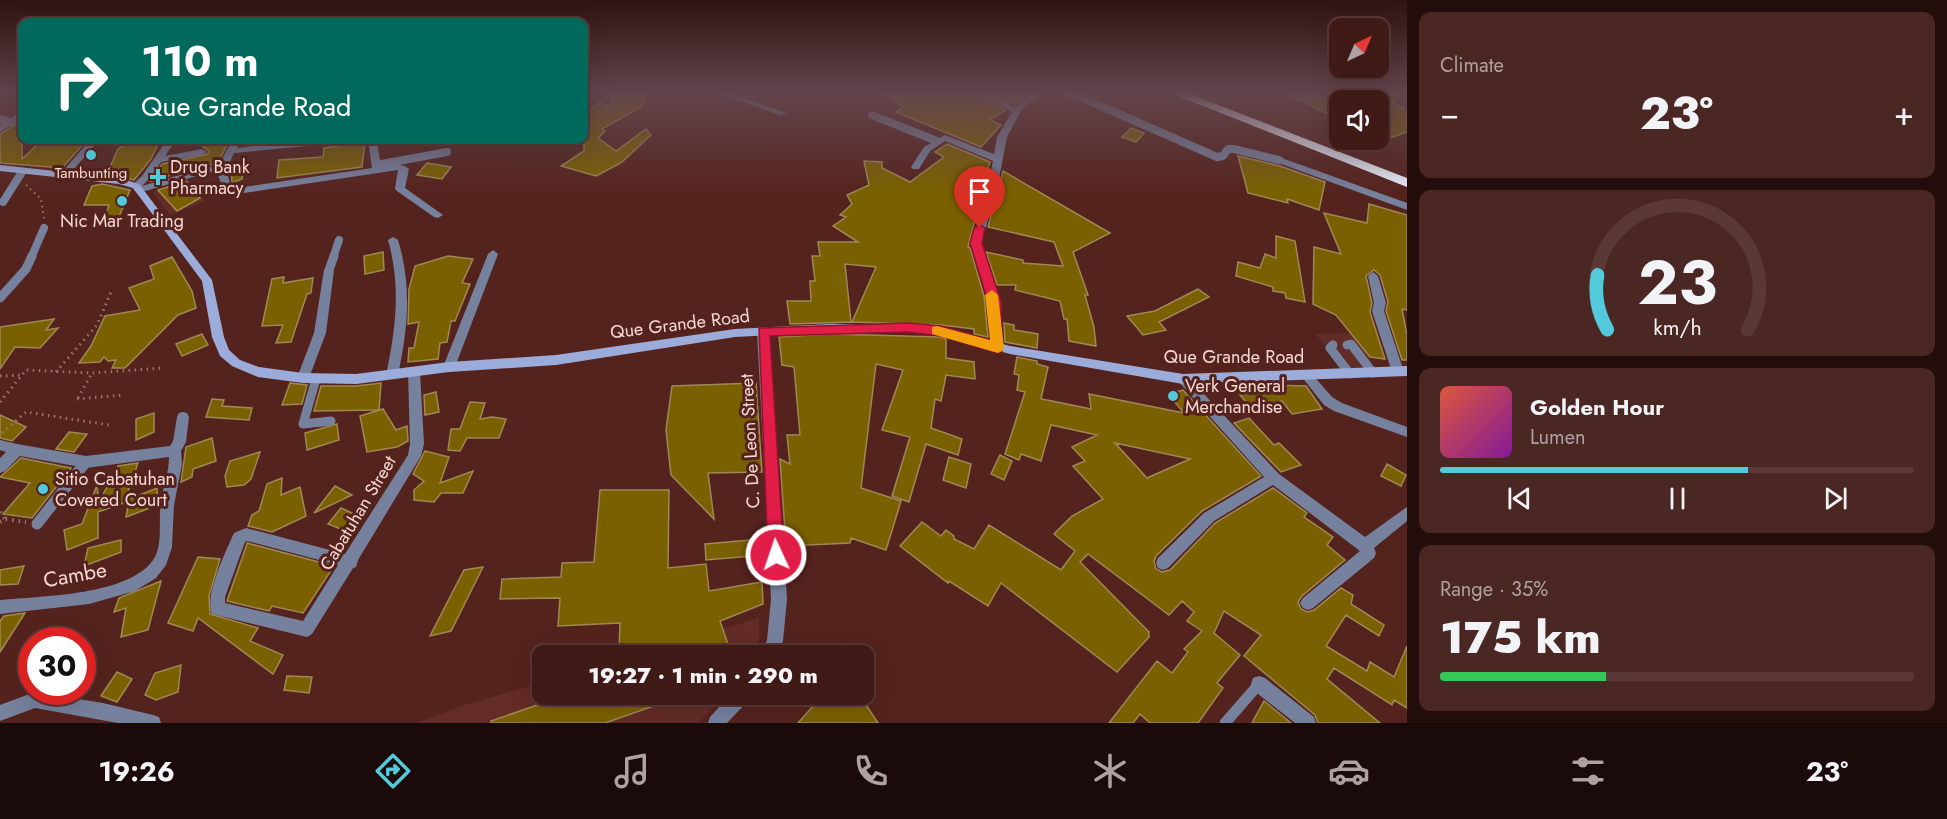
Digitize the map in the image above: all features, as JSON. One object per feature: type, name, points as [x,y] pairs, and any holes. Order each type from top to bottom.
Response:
[{"type":"highway","points":[[1260,126],[1407,183]]},
{"type":"highway","points":[[1284,126],[1407,173]]},
{"type":"main road","points":[[0,168],[130,183],[137,188]]},
{"type":"main road","name":"Que Grande Road","points":[[137,188],[207,280],[218,337],[224,353],[236,363],[258,372],[316,379],[356,379],[450,367],[529,363],[702,336],[908,328],[941,331],[998,348],[1183,379],[1402,372]]},
{"type":"street","points":[[998,348],[994,302],[976,243],[991,194],[1002,137],[1009,126]]},
{"type":"street","points":[[916,167],[919,159],[937,141],[951,139],[997,159]]},
{"type":"street","points":[[65,174],[91,144]]},
{"type":"street","points":[[137,188],[168,144]]},
{"type":"street","points":[[234,144],[221,170],[227,188],[237,191],[376,168],[404,169],[400,189],[438,215]]},
{"type":"street","points":[[231,151],[298,144]]},
{"type":"street","points":[[373,144],[376,168]]},
{"type":"street","points":[[158,160],[202,152]]},
{"type":"street","points":[[1279,160],[1407,207]]},
{"type":"street","points":[[137,188],[210,169],[221,170]]},
{"type":"street","points":[[392,375],[402,331],[404,297],[403,268],[393,240]]},
{"type":"street","points":[[450,367],[493,254]]},
{"type":"street","points":[[303,378],[320,333],[329,270]]},
{"type":"street","points":[[1373,276],[1380,303],[1378,311],[1402,372]]},
{"type":"street","name":"C. De Leon Street","points":[[763,332],[779,599],[773,645]]},
{"type":"street","name":"Cabatuhan Street","points":[[351,562],[254,534],[246,534],[239,538],[217,597],[217,609],[307,629],[351,562],[414,456],[417,444],[414,372]]},
{"type":"street","points":[[1306,375],[1328,401],[1338,407],[1407,432]]},
{"type":"street","points":[[1183,379],[1274,478],[1365,546],[1369,553],[1308,603]]},
{"type":"street","points":[[0,445],[86,462],[174,451],[179,442],[183,417]]},
{"type":"street","points":[[0,467],[17,450]]},
{"type":"street","name":"Cambe","points":[[0,607],[90,596],[139,583],[153,573],[162,559],[167,500],[176,460],[174,451]]},
{"type":"street","points":[[1163,563],[1209,517],[1274,478]]},
{"type":"street","points":[[1365,546],[1407,513]]},
{"type":"street","points":[[1259,684],[1308,723]]},
{"type":"street","points":[[0,713],[35,700],[103,711],[153,723]]},
{"type":"street","points":[[716,723],[733,705]]},
{"type":"lane","points":[[899,126],[937,141]]},
{"type":"lane","points":[[1146,126],[1217,157],[1223,156],[1228,149],[1234,149],[1279,160]]},
{"type":"lane","points":[[376,168],[447,152]]},
{"type":"lane","points":[[3,202],[22,172]]},
{"type":"lane","points":[[0,298],[26,269],[44,228]]},
{"type":"lane","points":[[329,270],[339,240]]},
{"type":"lane","points":[[1347,345],[1351,344],[1373,373]]},
{"type":"lane","points":[[1333,345],[1330,348],[1350,374]]},
{"type":"lane","points":[[316,379],[302,420],[303,424],[331,421]]},
{"type":"lane","points":[[37,524],[86,462]]},
{"type":"lane","points":[[1225,723],[1259,684]]},
{"type":"path","points":[[16,182],[34,190],[39,196],[45,210],[44,228]]},
{"type":"path","points":[[56,372],[97,325],[111,292]]},
{"type":"path","points":[[0,402],[26,370],[92,373],[163,368]]},
{"type":"path","points":[[92,373],[78,399],[124,395]]},
{"type":"path","points":[[0,376],[23,375]]},
{"type":"path","points":[[0,434],[26,412],[109,425]]},
{"type":"path","points":[[0,512],[5,519]]},
{"type":"path","points":[[0,522],[5,519],[37,524]]},
{"type":"shaded area","points":[[187,178],[205,201],[170,215],[153,192]]},
{"type":"shaded area","points":[[1363,333],[1372,366],[1343,369],[1316,334]]},
{"type":"shaded area","points":[[759,618],[757,645],[669,645]]},
{"type":"shaded area","points":[[532,685],[532,705],[717,705],[698,723],[416,723],[458,707]]},
{"type":"building","points":[[13,126],[18,126],[18,144],[22,144],[22,159],[38,144],[83,144],[62,168],[0,163],[0,134]]},
{"type":"building","points":[[588,126],[608,126],[602,129],[605,131],[598,138],[616,151],[646,129],[651,135],[621,163],[596,176],[561,166],[584,151],[584,144],[588,144]]},
{"type":"building","points":[[929,126],[1000,126],[981,147]]},
{"type":"building","points":[[1389,126],[1407,126],[1407,132],[1390,138]]},
{"type":"building","points":[[1131,128],[1144,133],[1136,142],[1122,137]]},
{"type":"building","points":[[125,144],[158,144],[151,159],[134,180],[107,174],[118,149]]},
{"type":"building","points":[[204,144],[226,144],[217,165],[206,165],[151,181],[162,164],[208,154],[209,151],[203,147]]},
{"type":"building","points":[[365,144],[362,167],[277,178],[279,160],[323,157],[324,148]]},
{"type":"building","points":[[947,144],[990,162],[968,247],[984,296],[988,337],[974,334],[974,329],[941,325],[852,322],[876,267],[845,264],[851,322],[790,324],[787,301],[811,301],[810,281],[815,281],[812,256],[820,256],[818,242],[858,242],[833,226],[846,217],[840,215],[852,204],[847,195],[869,185],[864,161],[882,162],[882,168],[910,182],[944,157],[935,152]]},
{"type":"building","points":[[1238,156],[1280,166],[1325,182],[1319,210],[1287,199],[1288,203],[1248,193]]},
{"type":"building","points":[[245,163],[242,179],[232,183],[231,165]]},
{"type":"building","points":[[427,163],[451,167],[442,179],[417,175]]},
{"type":"building","points":[[1003,171],[1110,233],[1073,252],[1088,295],[1085,295],[1094,327],[1096,346],[1069,341],[1067,319],[1064,319],[1060,301],[1015,290],[1016,285],[997,285],[986,252],[1023,260],[1023,263],[1063,266],[1054,242],[988,227]]},
{"type":"building","points":[[186,181],[200,198],[177,211],[158,190]]},
{"type":"building","points":[[102,184],[130,190],[116,224],[102,226],[109,205],[84,205],[92,186]]},
{"type":"building","points":[[1369,204],[1407,215],[1407,310],[1402,309],[1407,335],[1407,360],[1402,360],[1386,311],[1388,302],[1380,275],[1374,270],[1366,276],[1372,303],[1370,312],[1385,359],[1370,357],[1336,315],[1313,304],[1314,247],[1341,254],[1324,213],[1367,223]]},
{"type":"building","points":[[1276,236],[1295,241],[1305,302],[1286,298],[1285,293],[1273,291],[1273,287],[1236,276],[1238,262],[1260,268],[1265,254],[1276,258]]},
{"type":"building","points":[[383,252],[384,270],[365,274],[364,256]]},
{"type":"building","points":[[448,256],[473,259],[462,283],[470,284],[455,321],[451,321],[447,342],[440,343],[438,359],[408,362],[409,348],[414,348],[419,322],[408,324],[409,289],[415,266]]},
{"type":"building","points":[[172,257],[192,291],[196,308],[178,315],[125,368],[112,368],[116,360],[108,361],[104,357],[100,362],[79,363],[91,346],[105,316],[140,310],[129,288],[154,279],[150,266]]},
{"type":"building","points":[[284,277],[283,283],[313,278],[311,293],[307,294],[291,342],[276,343],[283,325],[262,326],[272,279]]},
{"type":"building","points":[[1198,289],[1209,297],[1159,322],[1166,330],[1143,335],[1127,316],[1155,311]]},
{"type":"building","points":[[54,319],[46,330],[58,328],[40,348],[15,347],[0,369],[0,327]]},
{"type":"building","points":[[1004,323],[1014,325],[1014,330],[1038,334],[1037,348],[1005,342]]},
{"type":"building","points":[[202,334],[208,345],[182,356],[176,344]]},
{"type":"building","points":[[831,334],[941,337],[946,339],[946,358],[974,362],[975,379],[946,375],[941,401],[935,399],[931,428],[962,439],[958,455],[926,444],[909,502],[892,496],[910,437],[882,430],[903,370],[876,364],[861,488],[901,501],[886,550],[851,538],[850,543],[786,546],[780,459],[790,464],[787,435],[800,435],[794,367],[782,365],[779,337]]},
{"type":"building","points":[[1017,357],[1037,361],[1037,364],[1048,367],[1041,399],[1091,409],[1089,394],[1184,413],[1168,394],[1183,390],[1261,476],[1202,511],[1156,556],[1154,562],[1156,569],[1162,572],[1170,570],[1215,523],[1273,488],[1307,513],[1304,517],[1333,537],[1327,545],[1345,560],[1302,596],[1298,602],[1301,609],[1307,612],[1314,610],[1341,588],[1353,595],[1351,604],[1384,625],[1379,636],[1346,615],[1326,646],[1367,671],[1370,662],[1394,677],[1407,646],[1407,708],[1394,700],[1392,705],[1334,668],[1327,679],[1380,723],[1318,723],[1315,715],[1244,656],[1261,635],[1224,611],[1214,633],[1240,655],[1217,683],[1223,688],[1198,723],[1150,723],[1140,714],[1133,723],[1109,723],[1157,661],[1172,673],[1188,652],[1184,649],[1202,631],[1187,621],[1194,612],[1182,601],[1169,615],[1088,554],[1080,562],[1149,632],[1149,637],[1117,672],[1001,583],[988,606],[949,581],[948,583],[900,546],[922,522],[941,536],[946,530],[954,536],[954,539],[974,549],[989,525],[1061,570],[1075,551],[1054,534],[1072,516],[1103,499],[1073,466],[1085,461],[1072,447],[1097,435],[1051,425],[1041,461],[1021,454],[1019,460],[1005,454],[1025,392],[1017,390],[1019,375],[1014,374]],"holes":[[[1115,443],[1190,459],[1147,478]]]},
{"type":"building","points":[[290,383],[307,385],[302,404],[282,405]]},
{"type":"building","points":[[381,383],[379,410],[314,411],[321,386]]},
{"type":"building","points":[[756,383],[762,472],[708,473],[714,519],[671,475],[666,430],[672,386]]},
{"type":"building","points":[[1269,385],[1306,386],[1322,409],[1292,414],[1282,401],[1250,407],[1240,395],[1272,390]]},
{"type":"building","points":[[436,392],[439,412],[425,415],[424,395]]},
{"type":"building","points":[[212,399],[224,400],[222,406],[252,408],[249,420],[206,417]]},
{"type":"building","points":[[470,402],[485,403],[480,419],[492,417],[506,419],[499,438],[467,438],[460,451],[448,450],[451,429],[460,429]]},
{"type":"building","points":[[383,409],[396,430],[407,426],[408,441],[397,447],[367,452],[360,416]]},
{"type":"building","points":[[154,413],[154,432],[136,440],[136,419]]},
{"type":"building","points":[[0,415],[26,427],[12,441],[0,438]]},
{"type":"building","points":[[1249,418],[1274,445],[1279,443],[1301,465],[1281,472],[1234,423]]},
{"type":"building","points":[[337,424],[339,440],[307,450],[305,433]]},
{"type":"building","points":[[69,432],[87,434],[74,452],[56,449]]},
{"type":"building","points":[[212,438],[216,461],[193,469],[192,477],[181,482],[186,447]]},
{"type":"building","points":[[425,451],[449,457],[440,483],[473,471],[463,493],[441,493],[434,502],[414,500],[414,490],[424,481],[413,474]]},
{"type":"building","points":[[260,452],[251,479],[244,485],[227,487],[225,476],[230,461]]},
{"type":"building","points":[[1000,455],[1012,461],[1004,480],[991,474]]},
{"type":"building","points":[[949,457],[971,464],[966,488],[943,480]]},
{"type":"building","name":"Sitio Cabatuhan Covered Court","points":[[21,458],[71,468],[32,518],[3,514],[30,483],[0,477]]},
{"type":"building","points":[[138,463],[124,503],[98,512],[98,538],[67,550],[64,530],[82,524],[97,485],[99,502],[118,466]]},
{"type":"building","points":[[1387,464],[1406,475],[1401,486],[1381,476]]},
{"type":"building","points":[[282,478],[281,495],[300,487],[306,516],[272,532],[248,526],[252,515],[259,511],[267,484]]},
{"type":"building","points":[[335,486],[352,495],[314,513]]},
{"type":"building","points":[[157,488],[158,505],[126,517],[129,499]]},
{"type":"building","points":[[600,490],[669,490],[668,568],[706,564],[709,591],[762,582],[763,604],[720,621],[728,645],[619,645],[620,623],[558,626],[560,598],[500,599],[502,579],[561,577],[562,563],[594,562]]},
{"type":"building","points":[[341,508],[361,517],[351,533],[328,524]]},
{"type":"building","points":[[762,539],[765,555],[706,560],[705,544]]},
{"type":"building","points":[[121,540],[121,552],[84,566],[88,548]]},
{"type":"building","points":[[247,543],[334,566],[303,613],[272,606],[269,611],[227,601]]},
{"type":"building","points":[[198,557],[220,559],[209,596],[210,614],[258,628],[250,641],[283,655],[273,674],[198,618],[193,631],[168,623]]},
{"type":"building","points":[[24,566],[18,584],[0,585],[0,570]]},
{"type":"building","points":[[483,567],[451,631],[430,636],[464,570]]},
{"type":"building","points":[[161,581],[148,630],[121,637],[126,608],[114,612],[119,598]]},
{"type":"building","points":[[25,613],[0,652],[0,621],[4,616]]},
{"type":"building","points":[[181,665],[178,692],[156,700],[145,695],[155,673]]},
{"type":"building","points":[[117,672],[132,679],[117,702],[101,696]]},
{"type":"building","points":[[287,676],[312,677],[309,693],[284,690]]},
{"type":"building","points":[[1264,701],[1291,723],[1252,723]]},
{"type":"building","points":[[537,705],[656,705],[605,723],[491,723],[491,721]]},
{"type":"building","points":[[814,705],[866,705],[878,723],[798,723]]},
{"type":"slow traffic","points":[[937,331],[998,348],[992,295]]},
{"type":"place","name":"Tambunting","points":[[91,155]]},
{"type":"place","name":"Drug Bank Pharmacy","points":[[158,177]]},
{"type":"place","name":"Nic Mar Trading","points":[[122,201]]},
{"type":"place","name":"Verk General Merchandise","points":[[1173,396]]},
{"type":"place","name":"Sitio Cabatuhan Covered Court","points":[[43,489]]},
{"type":"route","points":[[776,555],[763,332],[831,328],[908,328],[941,331],[998,348],[994,302],[976,243],[980,228]]}]
